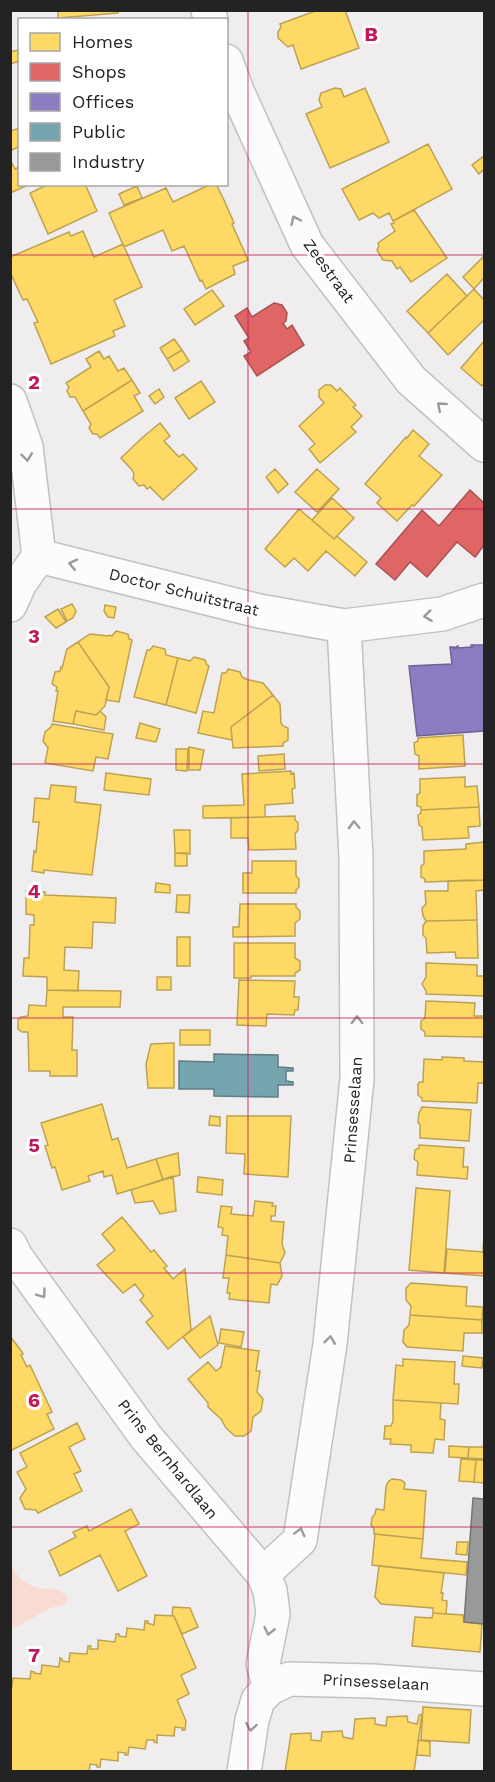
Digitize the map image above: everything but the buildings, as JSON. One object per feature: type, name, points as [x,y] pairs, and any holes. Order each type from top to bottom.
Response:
[{"type":"street","name":"Zeestraat","points":[[228,66],[307,245],[411,380],[484,445]]},
{"type":"street","points":[[10,401],[26,447],[39,556],[20,583],[10,605]]},
{"type":"street","name":"Doctor Schuitstraat","points":[[39,556],[259,611],[344,626],[442,614],[484,600]]},
{"type":"street","name":"Prinsesselaan","points":[[262,1574],[300,1540],[330,1344],[357,1079],[356,857],[344,626]]},
{"type":"street","name":"Prins Bernhardlaan","points":[[10,1245],[16,1257],[146,1437],[262,1574],[270,1590],[273,1614],[262,1664],[270,1688]]},
{"type":"street","name":"Prinsesselaan","points":[[270,1688],[289,1679],[308,1678],[484,1689]]},
{"type":"street","points":[[244,1772],[255,1710],[258,1701],[270,1688]]},
{"type":"shaded area","points":[[11,1568],[22,1581],[37,1588],[58,1590],[68,1597],[66,1604],[50,1608],[11,1630]]}]
